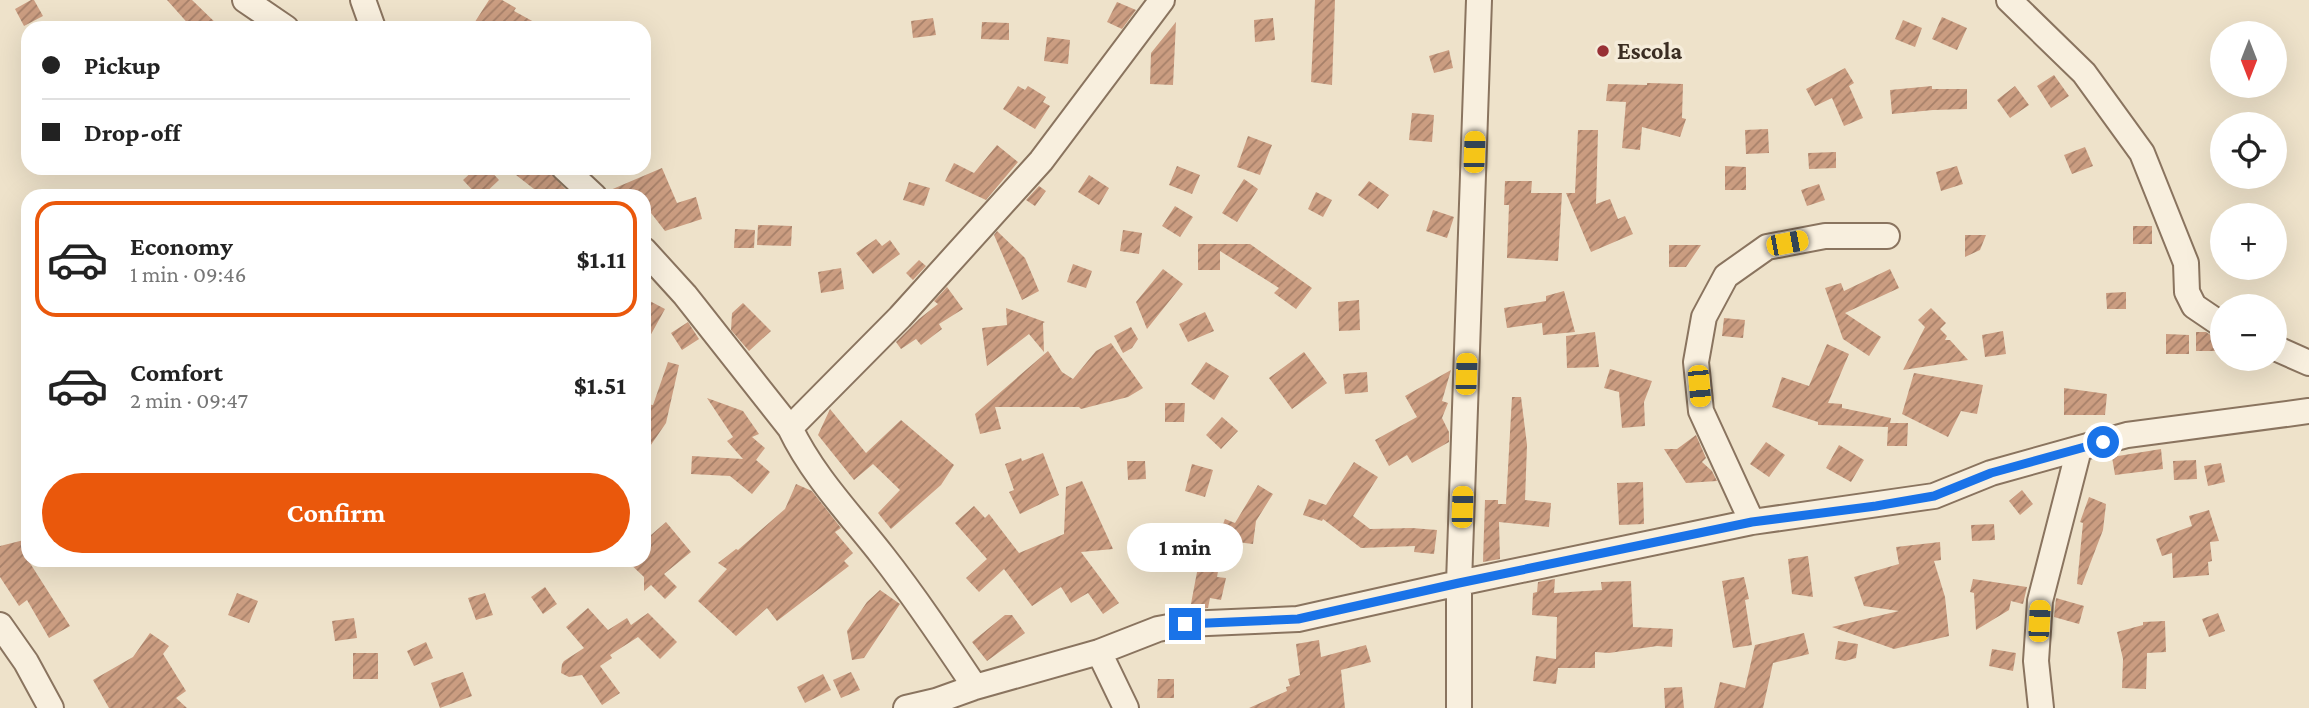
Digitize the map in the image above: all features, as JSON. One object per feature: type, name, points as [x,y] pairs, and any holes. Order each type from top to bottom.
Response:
[{"type":"street","points":[[245,0],[276,21]]},
{"type":"street","points":[[363,0],[370,21]]},
{"type":"street","points":[[790,428],[900,317],[1041,161],[1162,0]]},
{"type":"street","points":[[1459,708],[1459,583],[1479,0]]},
{"type":"street","points":[[2009,0],[2084,73],[2142,153],[2186,263],[2188,292],[2194,306],[2210,317]]},
{"type":"street","points":[[572,175],[586,189]]},
{"type":"street","points":[[1752,522],[1701,411],[1696,362],[1704,317],[1726,276],[1768,247],[1825,236],[1887,236]]},
{"type":"street","points":[[651,258],[685,295],[790,428],[800,448],[831,493],[883,556],[975,687]]},
{"type":"street","points":[[2287,353],[2309,363]]},
{"type":"street","points":[[905,708],[937,704],[975,687],[1099,652],[1158,629],[1185,624],[1298,619],[1752,522],[1934,496],[1991,473],[2127,435],[2309,411]]},
{"type":"street","points":[[2041,708],[2036,661],[2040,601],[2079,449]]},
{"type":"street","points":[[0,625],[26,662],[51,708]]},
{"type":"street","points":[[1099,652],[1125,708]]},
{"type":"building","points":[[34,0],[43,16],[34,21],[21,21],[15,9]]},
{"type":"building","points":[[167,0],[192,0],[214,21],[186,21]]},
{"type":"building","points":[[489,0],[502,0],[516,8],[514,11],[532,21],[476,21]]},
{"type":"building","points":[[1315,0],[1335,0],[1332,85],[1311,82]]},
{"type":"building","points":[[1117,2],[1136,10],[1122,29],[1107,22]]},
{"type":"building","points":[[1942,17],[1967,28],[1957,50],[1932,39]]},
{"type":"building","points":[[933,18],[936,35],[913,38],[911,21]]},
{"type":"building","points":[[1273,18],[1275,40],[1255,42],[1254,20]]},
{"type":"building","points":[[1903,20],[1922,28],[1915,47],[1895,39]]},
{"type":"building","points":[[982,22],[1009,23],[1009,40],[981,39]]},
{"type":"building","points":[[1176,22],[1173,85],[1150,84],[1151,53]]},
{"type":"building","points":[[1047,37],[1070,40],[1068,64],[1044,61]]},
{"type":"building","points":[[1449,50],[1453,68],[1434,73],[1429,56]]},
{"type":"building","points":[[1845,68],[1854,83],[1849,86],[1863,118],[1844,126],[1832,98],[1815,106],[1806,89]]},
{"type":"building","points":[[2054,75],[2069,96],[2051,108],[2037,86]]},
{"type":"building","points":[[1608,84],[1683,84],[1682,118],[1686,119],[1680,137],[1642,127],[1640,150],[1622,148],[1626,102],[1606,101]]},
{"type":"building","points":[[1018,86],[1025,90],[1028,86],[1046,97],[1043,102],[1050,106],[1035,129],[1003,109]]},
{"type":"building","points":[[1932,86],[1932,89],[1967,89],[1967,109],[1892,114],[1890,90]]},
{"type":"building","points":[[2015,86],[2029,105],[2010,118],[1997,100]]},
{"type":"building","points":[[1412,113],[1434,115],[1432,142],[1409,140]]},
{"type":"building","points":[[1768,129],[1769,153],[1746,154],[1745,130]]},
{"type":"building","points":[[1578,130],[1598,130],[1596,204],[1610,199],[1618,219],[1625,216],[1633,234],[1591,252],[1566,193],[1575,193]]},
{"type":"building","points":[[1248,136],[1272,145],[1260,175],[1237,167]]},
{"type":"building","points":[[997,145],[1018,162],[986,200],[945,181],[954,163],[974,173]]},
{"type":"building","points":[[2085,147],[2093,166],[2072,174],[2064,155]]},
{"type":"building","points":[[1836,152],[1836,168],[1809,169],[1808,153]]},
{"type":"building","points":[[1177,166],[1200,175],[1192,194],[1169,185]]},
{"type":"building","points":[[1725,166],[1746,167],[1746,190],[1725,190]]},
{"type":"building","points":[[1957,166],[1963,184],[1941,191],[1936,172]]},
{"type":"building","points":[[662,168],[677,203],[696,197],[702,219],[665,231],[651,213],[651,189],[613,189],[651,175]]},
{"type":"building","points":[[468,175],[494,175],[499,180],[489,189],[471,189],[463,180]]},
{"type":"building","points":[[516,175],[552,175],[565,189],[534,189]]},
{"type":"building","points":[[1089,175],[1109,188],[1099,205],[1078,192]]},
{"type":"building","points":[[1244,179],[1258,189],[1237,222],[1222,213]]},
{"type":"building","points":[[1369,181],[1389,195],[1378,209],[1358,195]]},
{"type":"building","points":[[1505,181],[1532,181],[1531,193],[1562,193],[1558,261],[1507,258],[1509,205],[1504,205]]},
{"type":"building","points":[[909,182],[930,188],[924,206],[903,200]]},
{"type":"building","points":[[1819,184],[1825,200],[1807,206],[1801,190]]},
{"type":"building","points":[[1039,186],[1046,191],[1035,206],[1026,200]]},
{"type":"building","points":[[1316,192],[1332,200],[1323,217],[1308,209]]},
{"type":"building","points":[[1175,206],[1193,217],[1180,237],[1162,226]]},
{"type":"building","points":[[1433,210],[1454,217],[1447,238],[1426,231]]},
{"type":"building","points":[[758,225],[792,226],[791,246],[757,245]]},
{"type":"building","points":[[2133,226],[2152,226],[2152,244],[2133,244]]},
{"type":"building","points":[[735,229],[755,230],[754,248],[734,248]]},
{"type":"building","points":[[1123,230],[1142,233],[1139,254],[1120,251]]},
{"type":"building","points":[[997,231],[1025,258],[1039,291],[1022,300],[994,235]]},
{"type":"building","points":[[1965,235],[1986,235],[1980,250],[1965,257]]},
{"type":"building","points":[[876,239],[882,246],[890,240],[900,254],[873,274],[856,253]]},
{"type":"building","points":[[1198,244],[1250,244],[1312,288],[1296,309],[1274,293],[1279,288],[1220,251],[1220,270],[1198,270]]},
{"type":"building","points":[[1669,245],[1701,245],[1686,267],[1669,267]]},
{"type":"building","points":[[919,260],[926,266],[913,280],[906,273]]},
{"type":"building","points":[[1073,264],[1092,271],[1086,288],[1067,282]]},
{"type":"building","points":[[841,268],[844,289],[821,293],[818,272]]},
{"type":"building","points":[[1163,269],[1183,284],[1147,329],[1136,302]]},
{"type":"building","points":[[1890,269],[1899,288],[1845,313],[1881,337],[1869,356],[1843,339],[1825,288],[1841,283],[1844,291]]},
{"type":"building","points":[[947,287],[963,309],[939,324],[942,329],[921,345],[916,339],[901,349],[896,342],[938,304],[934,301]]},
{"type":"building","points":[[1564,291],[1575,332],[1543,335],[1542,323],[1507,328],[1504,308],[1546,301],[1546,296]]},
{"type":"building","points":[[2126,292],[2126,309],[2107,309],[2106,293]]},
{"type":"building","points":[[1359,300],[1360,330],[1339,331],[1338,302]]},
{"type":"building","points":[[651,302],[665,309],[651,334]]},
{"type":"building","points":[[743,303],[771,331],[749,351],[731,330],[732,313]]},
{"type":"building","points":[[1006,308],[1045,322],[1044,352],[1029,334],[987,366],[982,328],[1007,325]]},
{"type":"building","points":[[1931,308],[1946,323],[1940,329],[1947,336],[1945,340],[1950,340],[1968,360],[1903,370],[1925,327],[1918,320]]},
{"type":"building","points":[[1205,312],[1214,331],[1188,342],[1179,324]]},
{"type":"building","points":[[1724,318],[1745,320],[1743,338],[1722,336]]},
{"type":"building","points":[[688,322],[699,339],[682,350],[671,333]]},
{"type":"building","points":[[1131,327],[1138,339],[1132,348],[1123,353],[1114,336]]},
{"type":"building","points":[[2003,331],[2006,354],[1985,357],[1982,335]]},
{"type":"building","points":[[1595,332],[1599,367],[1567,368],[1566,336]]},
{"type":"building","points":[[2196,332],[2210,335],[2210,351],[2196,351]]},
{"type":"building","points":[[2166,334],[2189,335],[2189,354],[2166,354]]},
{"type":"building","points":[[1111,343],[1143,388],[1128,397],[1081,409],[995,407],[1001,429],[980,434],[975,414],[1048,351],[1062,372],[1073,379],[1096,351]]},
{"type":"building","points":[[1827,344],[1849,354],[1828,403],[1842,404],[1842,408],[1891,418],[1890,423],[1908,423],[1907,446],[1887,446],[1888,427],[1818,425],[1818,422],[1772,407],[1782,377],[1809,386]]},
{"type":"building","points":[[1304,352],[1327,383],[1292,409],[1269,378]]},
{"type":"building","points":[[668,362],[679,365],[666,423],[651,445],[653,405]]},
{"type":"building","points":[[1206,362],[1229,376],[1214,400],[1191,384]]},
{"type":"building","points":[[1610,369],[1652,381],[1644,402],[1645,426],[1622,428],[1619,392],[1604,388]]},
{"type":"building","points":[[1451,370],[1442,401],[1448,403],[1442,418],[1449,432],[1449,442],[1412,463],[1407,455],[1389,466],[1375,440],[1417,417],[1405,396]]},
{"type":"building","points":[[1367,372],[1368,392],[1345,394],[1343,374]]},
{"type":"building","points":[[1914,373],[1983,385],[1977,414],[1961,411],[1948,437],[1902,414]]},
{"type":"building","points":[[2064,388],[2107,394],[2105,415],[2064,415]]},
{"type":"building","points":[[1512,397],[1521,397],[1527,445],[1525,500],[1551,503],[1549,527],[1499,522],[1500,559],[1483,562],[1485,500],[1498,500],[1498,504],[1506,504]]},
{"type":"building","points":[[707,398],[743,411],[759,434],[752,437],[765,448],[756,460],[770,472],[752,494],[730,476],[691,474],[692,456],[743,459],[727,441],[733,437]]},
{"type":"building","points":[[1165,403],[1185,403],[1184,422],[1165,422]]},
{"type":"building","points":[[830,409],[866,453],[901,420],[954,465],[941,485],[891,529],[878,513],[900,490],[873,464],[854,480],[818,435]]},
{"type":"building","points":[[1222,417],[1238,431],[1221,449],[1206,435]]},
{"type":"building","points":[[1696,435],[1706,458],[1702,462],[1712,471],[1717,481],[1686,483],[1664,449],[1677,449]]},
{"type":"building","points":[[1766,442],[1785,455],[1769,477],[1750,464]]},
{"type":"building","points":[[1839,445],[1864,460],[1851,482],[1826,468]]},
{"type":"building","points":[[2161,449],[2163,469],[2115,475],[2112,457]]},
{"type":"building","points":[[1043,453],[1059,495],[1020,514],[1009,492],[1014,490],[1005,464]]},
{"type":"building","points":[[2196,460],[2197,479],[2174,480],[2173,461]]},
{"type":"building","points":[[1127,461],[1145,461],[1146,479],[1128,480]]},
{"type":"building","points":[[1354,462],[1378,477],[1353,516],[1370,529],[1437,530],[1434,554],[1414,552],[1415,546],[1361,548],[1323,519],[1322,521],[1303,515],[1309,499],[1326,505]]},
{"type":"building","points":[[2221,463],[2225,482],[2208,486],[2204,466]]},
{"type":"building","points":[[1192,464],[1213,470],[1205,497],[1185,491]]},
{"type":"building","points":[[1082,481],[1113,549],[1081,552],[1119,603],[1103,614],[1088,593],[1071,603],[1061,587],[1032,606],[1004,569],[979,592],[966,578],[987,559],[955,523],[974,506],[985,518],[989,514],[1019,553],[1064,534],[1066,487]]},
{"type":"building","points":[[1643,482],[1644,524],[1619,525],[1617,483]]},
{"type":"building","points":[[796,484],[812,491],[841,528],[835,532],[853,553],[844,561],[849,566],[777,621],[767,608],[736,636],[698,601],[727,569],[718,563],[738,550],[785,509]]},
{"type":"building","points":[[1258,485],[1273,494],[1256,521],[1253,544],[1218,537],[1225,519],[1235,523]]},
{"type":"building","points":[[2022,490],[2033,504],[2020,515],[2009,501]]},
{"type":"building","points":[[2089,497],[2106,504],[2103,530],[2082,585],[2077,584],[2083,523],[2080,522]]},
{"type":"building","points":[[2209,510],[2219,541],[2210,542],[2212,561],[2208,562],[2209,575],[2173,578],[2172,553],[2162,556],[2156,539],[2192,526],[2189,516]]},
{"type":"building","points":[[666,522],[691,552],[664,574],[677,587],[665,599],[651,585],[644,591],[644,577],[633,567],[651,567],[651,535]]},
{"type":"building","points":[[1994,524],[1995,540],[1972,541],[1971,525]]},
{"type":"building","points":[[21,541],[21,567],[32,567],[70,626],[49,638],[27,600],[19,606],[0,577],[0,546]]},
{"type":"building","points":[[1940,542],[1941,560],[1934,561],[1945,597],[1949,636],[1894,649],[1832,627],[1899,611],[1864,606],[1854,577],[1899,564],[1896,547]]},
{"type":"building","points":[[1201,551],[1221,555],[1217,577],[1226,578],[1221,600],[1210,598],[1208,608],[1190,609]]},
{"type":"building","points":[[1808,556],[1813,597],[1792,594],[1788,559]]},
{"type":"building","points":[[1744,577],[1749,599],[1745,600],[1752,645],[1733,648],[1722,581]]},
{"type":"building","points":[[1555,579],[1554,593],[1602,590],[1601,582],[1631,581],[1633,627],[1673,629],[1672,647],[1595,652],[1595,668],[1558,668],[1556,684],[1533,681],[1536,656],[1556,659],[1557,617],[1532,615],[1533,593],[1537,592],[1538,582]]},
{"type":"building","points":[[1973,579],[2027,587],[2023,604],[2011,601],[2009,610],[1976,630],[1974,593],[1970,592]]},
{"type":"building","points":[[545,587],[557,604],[543,614],[531,597]]},
{"type":"building","points":[[880,590],[900,604],[864,658],[852,660],[847,631],[867,602]]},
{"type":"building","points":[[237,593],[258,601],[249,623],[228,615]]},
{"type":"building","points":[[485,593],[493,615],[476,620],[468,598]]},
{"type":"building","points":[[2056,598],[2084,606],[2079,624],[2054,617]]},
{"type":"building","points":[[588,608],[608,630],[627,618],[631,625],[648,613],[677,642],[660,659],[638,637],[610,655],[612,658],[600,666],[620,693],[602,705],[582,675],[569,677],[561,673],[564,661],[584,648],[566,627]]},
{"type":"building","points":[[2218,613],[2225,631],[2209,637],[2202,619]]},
{"type":"building","points":[[1005,615],[1012,615],[1025,633],[987,661],[972,642]]},
{"type":"building","points":[[354,618],[357,638],[335,641],[332,621]]},
{"type":"building","points":[[2165,621],[2166,652],[2147,653],[2146,689],[2122,688],[2123,659],[2117,632],[2143,625],[2143,622]]},
{"type":"building","points":[[150,633],[169,646],[163,654],[186,691],[176,698],[187,708],[109,708],[93,680],[133,657]]},
{"type":"building","points":[[1804,633],[1809,654],[1773,663],[1763,708],[1714,708],[1720,682],[1745,688],[1755,645]]},
{"type":"building","points":[[1319,640],[1321,657],[1366,645],[1371,662],[1341,670],[1345,708],[1249,708],[1287,691],[1286,687],[1290,686],[1288,679],[1300,675],[1296,644]]},
{"type":"building","points":[[1838,641],[1858,644],[1856,658],[1845,661],[1835,659]]},
{"type":"building","points":[[426,642],[433,658],[414,666],[407,651]]},
{"type":"building","points":[[1992,649],[2016,653],[2013,671],[1989,666]]},
{"type":"building","points":[[353,653],[378,653],[378,679],[353,679]]},
{"type":"building","points":[[463,672],[472,696],[440,708],[431,683]]},
{"type":"building","points":[[851,672],[860,690],[841,698],[833,680]]},
{"type":"building","points":[[823,674],[831,690],[805,703],[797,687]]},
{"type":"building","points":[[1158,679],[1174,679],[1174,698],[1157,698]]},
{"type":"building","points":[[1682,687],[1684,708],[1665,708],[1664,688]]},
{"type":"place","name":"Escola","points":[[1603,51]]},
{"type":"route","points":[[1185,624],[1298,619],[1752,522],[1934,496],[1991,473],[2103,442]]}]
